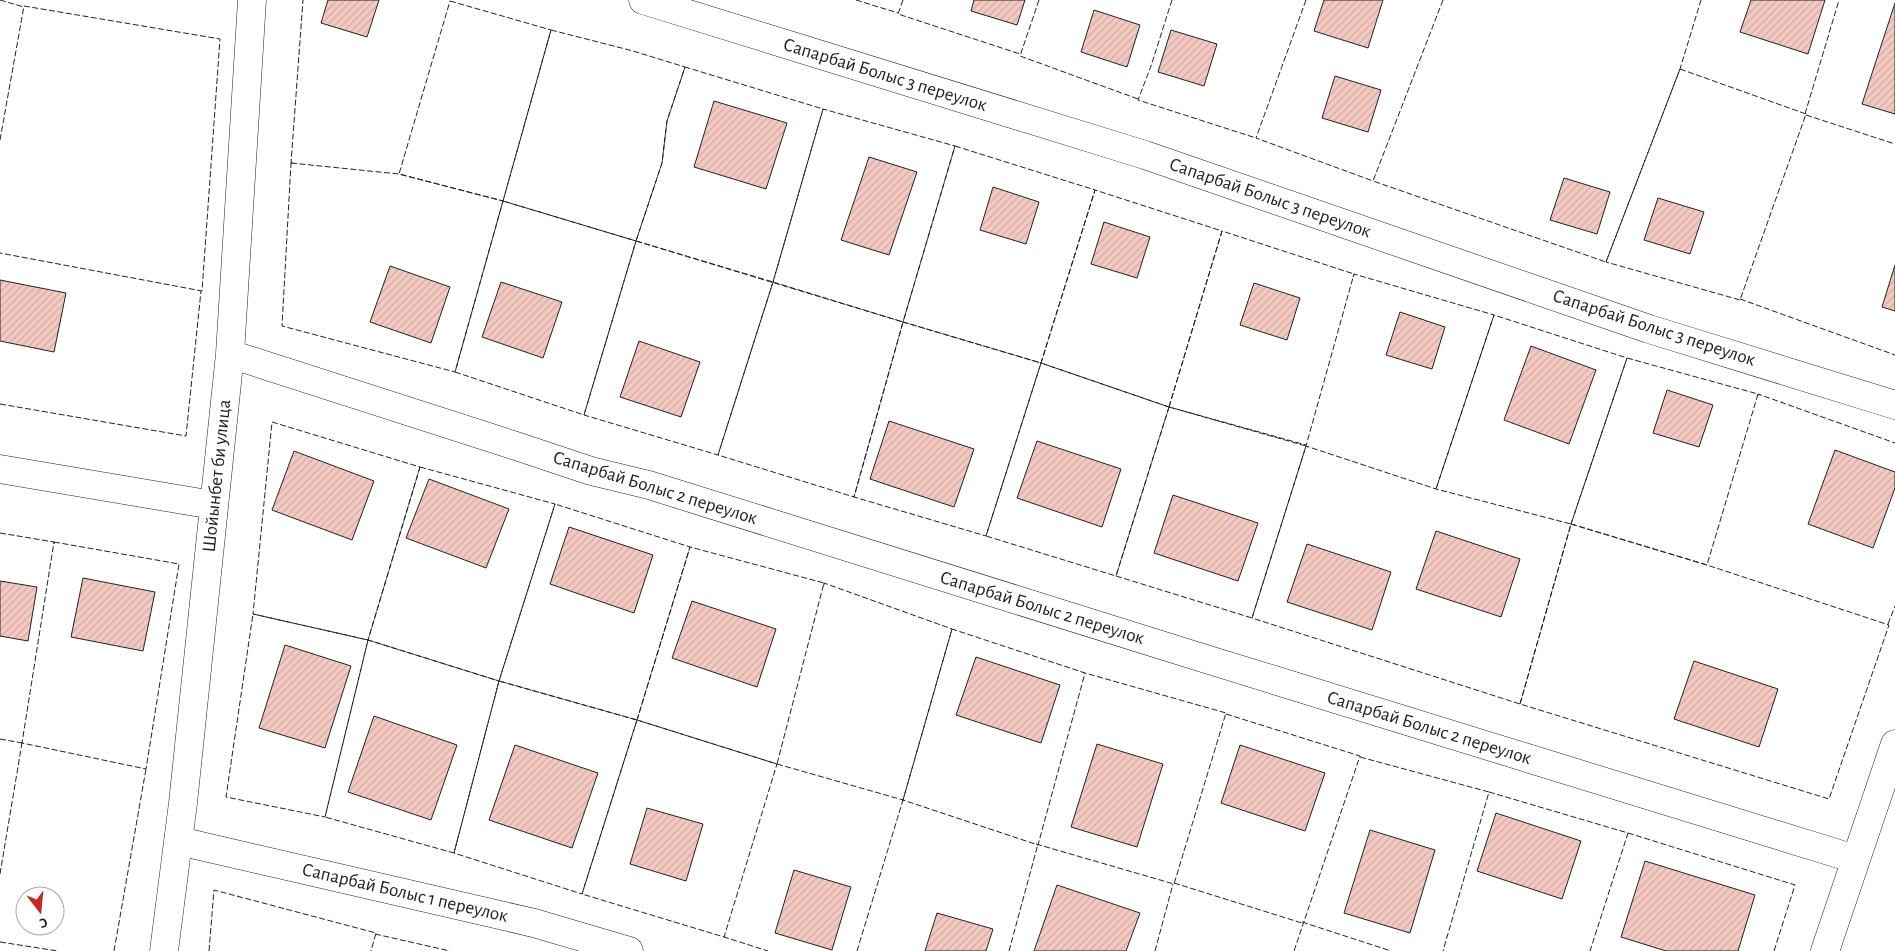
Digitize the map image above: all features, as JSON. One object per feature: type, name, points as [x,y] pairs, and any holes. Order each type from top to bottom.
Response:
[{"type":"street","name":"Шойынбет би улица","points":[[164,951],[179,841],[230,354],[252,0]]},
{"type":"street","name":"Сапарбай Болыс 3 переулок","points":[[643,0],[1145,155],[1649,329],[1895,405]]},
{"type":"street","name":"Сапарбай Болыс 2 переулок","points":[[230,354],[591,471],[649,485],[1212,661],[1856,858]]},
{"type":"street","points":[[0,469],[213,505]]},
{"type":"street","points":[[1824,951],[1895,744]]},
{"type":"street","name":"Сапарбай Болыс 1 переулок","points":[[179,841],[534,923],[629,951]]},
{"type":"building","points":[[328,0],[379,0],[367,37],[321,23]]},
{"type":"building","points":[[974,0],[1025,0],[1017,25],[971,11]]},
{"type":"building","points":[[1324,0],[1383,0],[1368,48],[1314,31]]},
{"type":"building","points":[[1751,0],[1825,0],[1808,54],[1740,32]]},
{"type":"building","points":[[1895,3],[1895,114],[1862,104]]},
{"type":"building","points":[[1094,10],[1140,25],[1127,67],[1081,52]]},
{"type":"building","points":[[1171,30],[1217,44],[1204,86],[1158,72]]},
{"type":"building","points":[[1335,76],[1381,90],[1368,132],[1322,118]]},
{"type":"building","points":[[714,101],[787,123],[766,189],[694,167]]},
{"type":"building","points":[[869,157],[917,172],[889,255],[841,240]]},
{"type":"building","points":[[1564,178],[1610,192],[1597,234],[1550,220]]},
{"type":"building","points":[[993,187],[1039,202],[1026,244],[980,230]]},
{"type":"building","points":[[1658,198],[1704,212],[1690,254],[1644,240]]},
{"type":"building","points":[[1104,222],[1150,237],[1137,278],[1091,264]]},
{"type":"building","points":[[1895,265],[1895,311],[1882,307]]},
{"type":"building","points":[[390,266],[450,287],[431,343],[370,322]]},
{"type":"building","points":[[0,280],[66,293],[54,352],[0,341]]},
{"type":"building","points":[[501,282],[562,302],[543,358],[482,337]]},
{"type":"building","points":[[1254,283],[1300,298],[1287,340],[1240,325]]},
{"type":"building","points":[[1400,312],[1445,327],[1432,369],[1386,355]]},
{"type":"building","points":[[639,341],[700,362],[681,417],[620,397]]},
{"type":"building","points":[[1531,346],[1596,370],[1569,444],[1504,420]]},
{"type":"building","points":[[1667,390],[1713,405],[1699,447],[1653,433]]},
{"type":"building","points":[[889,421],[974,449],[954,507],[870,479]]},
{"type":"building","points":[[1037,441],[1121,469],[1102,527],[1017,498]]},
{"type":"building","points":[[1835,450],[1895,472],[1895,488],[1873,548],[1808,524]]},
{"type":"building","points":[[294,451],[374,481],[352,540],[272,510]]},
{"type":"building","points":[[429,479],[509,509],[486,568],[406,538]]},
{"type":"building","points":[[1173,495],[1258,523],[1238,581],[1154,553]]},
{"type":"building","points":[[569,527],[653,555],[634,613],[550,584]]},
{"type":"building","points":[[1436,531],[1520,559],[1501,617],[1416,589]]},
{"type":"building","points":[[1307,544],[1391,572],[1372,630],[1287,602]]},
{"type":"building","points":[[83,578],[155,592],[143,651],[71,637]]},
{"type":"building","points":[[0,581],[37,587],[28,641],[0,636]]},
{"type":"building","points":[[692,601],[776,629],[757,687],[672,658]]},
{"type":"building","points":[[285,645],[351,666],[325,748],[259,728]]},
{"type":"building","points":[[976,657],[1060,685],[1041,743],[956,715]]},
{"type":"building","points":[[1694,661],[1778,689],[1759,747],[1674,719]]},
{"type":"building","points":[[374,716],[457,745],[431,820],[348,792]]},
{"type":"building","points":[[1097,744],[1163,764],[1137,847],[1071,827]]},
{"type":"building","points":[[515,745],[598,773],[572,848],[489,820]]},
{"type":"building","points":[[1240,745],[1325,773],[1305,831],[1221,803]]},
{"type":"building","points":[[647,808],[703,824],[686,881],[630,864]]},
{"type":"building","points":[[1496,813],[1581,841],[1562,899],[1477,871]]},
{"type":"building","points":[[1370,830],[1435,850],[1410,933],[1344,913]]},
{"type":"building","points":[[1645,861],[1755,895],[1738,951],[1666,951],[1621,937]]},
{"type":"building","points":[[794,870],[851,887],[832,950],[775,933]]},
{"type":"building","points":[[1057,885],[1140,913],[1126,951],[1034,951]]},
{"type":"building","points":[[937,913],[993,929],[986,951],[925,951]]},
{"type":"fence","points":[[0,0],[24,7]]},
{"type":"fence","points":[[293,163],[291,163],[303,0]]},
{"type":"fence","points":[[856,0],[898,13]]},
{"type":"fence","points":[[903,0],[898,14],[1020,54]]},
{"type":"fence","points":[[1039,0],[1020,56],[1138,99]]},
{"type":"fence","points":[[1172,0],[1138,100],[1256,138]]},
{"type":"fence","points":[[1306,0],[1256,138],[1373,181]]},
{"type":"fence","points":[[1443,0],[1373,181],[1606,262],[1680,69],[1701,0]]},
{"type":"fence","points":[[1805,114],[1839,0]]},
{"type":"fence","points":[[450,1],[551,30],[503,201],[399,174],[450,1]]},
{"type":"fence","points":[[0,140],[24,6],[220,39],[202,291],[0,253]]},
{"type":"fence","points":[[551,30],[633,51],[685,67],[667,121],[662,163],[636,241],[503,201],[551,30]]},
{"type":"fence","points":[[773,282],[823,109],[685,67],[667,121],[662,163],[636,241],[903,322],[955,146],[823,109],[773,282]]},
{"type":"fence","points":[[1680,69],[1806,114],[1740,300],[1606,262],[1680,69]]},
{"type":"fence","points":[[1806,115],[1895,144]]},
{"type":"fence","points":[[955,146],[1095,190],[1041,363],[903,322],[955,146]]},
{"type":"fence","points":[[291,163],[399,174],[503,201],[455,372],[282,326],[291,163]]},
{"type":"fence","points":[[1169,407],[1222,231],[1095,190],[1041,363],[1169,407],[1306,445]]},
{"type":"fence","points":[[503,201],[636,241],[584,415],[455,372],[503,201]]},
{"type":"fence","points":[[1169,407],[1222,231],[1354,274],[1353,277]]},
{"type":"fence","points":[[636,241],[773,282],[718,455],[584,415],[636,241]]},
{"type":"fence","points":[[1308,447],[1306,446],[1354,274],[1494,315],[1436,489]]},
{"type":"fence","points":[[773,282],[903,322],[854,497],[718,455],[773,282]]},
{"type":"fence","points":[[0,404],[186,436],[201,291]]},
{"type":"fence","points":[[1740,299],[1895,355]]},
{"type":"fence","points":[[1436,489],[1494,315],[1627,358],[1571,524],[1569,523]]},
{"type":"fence","points":[[903,322],[1041,363],[986,536],[854,497],[903,322]]},
{"type":"fence","points":[[1627,358],[1758,394],[1707,565],[1571,524],[1627,358]]},
{"type":"fence","points":[[1041,363],[1169,407],[1116,576],[986,536],[1041,363]]},
{"type":"fence","points":[[1758,396],[1758,394],[1895,443]]},
{"type":"fence","points":[[1169,407],[1306,446],[1252,618],[1116,576],[1169,407]]},
{"type":"fence","points":[[272,422],[420,467],[368,640],[253,614],[272,422]]},
{"type":"fence","points":[[1520,704],[1571,524],[1436,489],[1306,446],[1252,618],[1520,704],[1829,799],[1889,625],[1707,565],[1571,524],[1520,704]]},
{"type":"fence","points":[[420,467],[555,504],[499,681],[368,640],[420,467]]},
{"type":"fence","points":[[637,720],[690,547],[555,504],[499,681],[637,720],[777,764],[824,583],[690,547],[637,720]]},
{"type":"fence","points":[[0,533],[54,542],[54,544]]},
{"type":"fence","points":[[54,542],[179,564],[146,769],[22,743],[54,542]]},
{"type":"fence","points":[[824,585],[824,583],[952,629],[903,800]]},
{"type":"fence","points":[[1888,624],[1895,606]]},
{"type":"fence","points":[[253,614],[368,640],[325,817],[226,797],[253,614]]},
{"type":"fence","points":[[777,764],[903,800],[1038,845],[1085,673],[952,629],[903,800]]},
{"type":"fence","points":[[368,640],[499,681],[454,853],[325,817],[368,640]]},
{"type":"fence","points":[[1036,844],[1174,884],[1226,713],[1085,673]]},
{"type":"fence","points":[[499,681],[637,720],[582,894],[454,853],[499,681]]},
{"type":"fence","points":[[1226,714],[1360,756],[1294,951]]},
{"type":"fence","points":[[637,720],[777,764],[724,937],[582,894],[637,720]]},
{"type":"fence","points":[[0,739],[22,743],[23,741]]},
{"type":"fence","points":[[0,874],[22,743],[25,744]]},
{"type":"fence","points":[[1360,757],[1489,792],[1443,951]]},
{"type":"fence","points":[[114,951],[146,769],[144,769]]},
{"type":"fence","points":[[1489,792],[1628,833],[1590,951]]},
{"type":"fence","points":[[857,951],[903,800],[905,800]]},
{"type":"fence","points":[[1628,833],[1795,885],[1774,951]]},
{"type":"fence","points":[[1009,951],[1038,844]]},
{"type":"fence","points":[[1174,883],[1302,923]]},
{"type":"fence","points":[[1155,951],[1173,884]]},
{"type":"fence","points":[[209,951],[214,890],[376,933],[371,951]]},
{"type":"fence","points":[[1302,922],[1391,951]]},
{"type":"fence","points":[[375,934],[450,951]]},
{"type":"fence","points":[[724,936],[768,951]]},
{"type":"fence","points":[[0,942],[58,951]]}]
